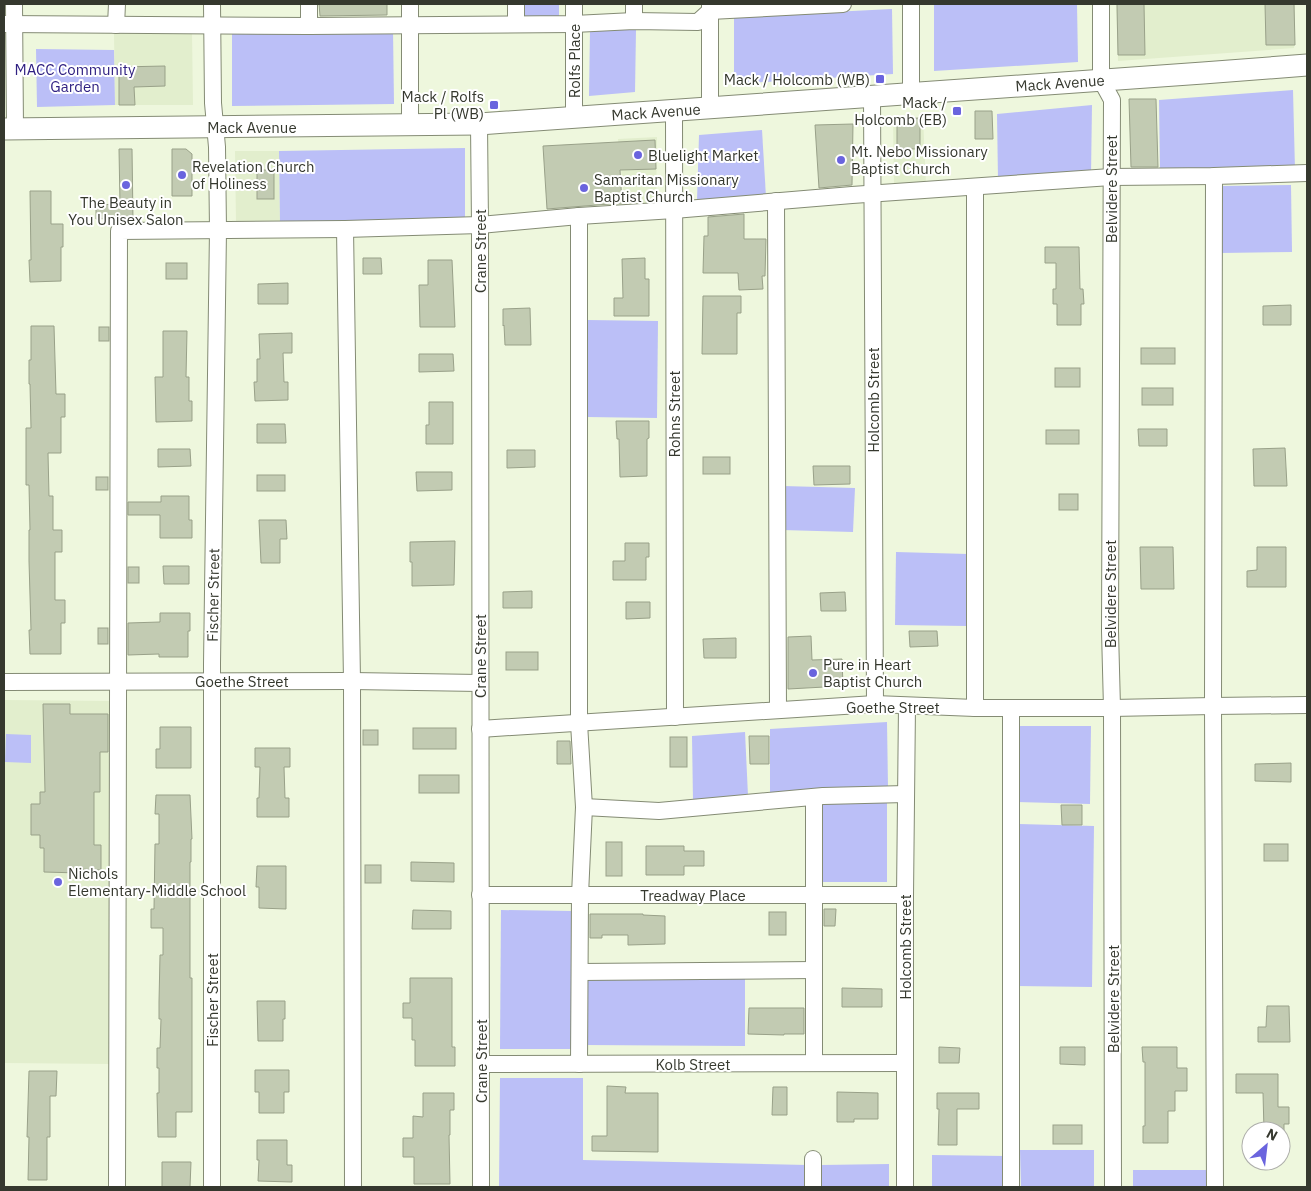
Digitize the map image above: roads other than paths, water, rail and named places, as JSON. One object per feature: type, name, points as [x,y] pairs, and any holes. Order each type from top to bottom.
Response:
[{"type":"main road","name":"Mack Avenue","points":[[9,129],[479,124],[1307,65]]},
{"type":"street","points":[[9,129],[9,24],[14,4]]},
{"type":"street","points":[[116,4],[116,25]]},
{"type":"street","name":"Fischer Street","points":[[212,4],[213,103],[217,147],[218,230],[212,681],[212,1187]]},
{"type":"street","points":[[309,4],[309,26]]},
{"type":"street","points":[[410,4],[410,126]]},
{"type":"street","points":[[516,4],[516,24]]},
{"type":"street","name":"Rolfs Place","points":[[574,4],[574,118]]},
{"type":"street","points":[[634,4],[634,22]]},
{"type":"street","points":[[710,7],[843,4]]},
{"type":"street","points":[[911,4],[911,94]]},
{"type":"street","name":"Belvidere Street","points":[[1101,4],[1101,80],[1112,100],[1110,631],[1112,708],[1113,1187]]},
{"type":"street","points":[[9,24],[410,26],[698,22],[710,7]]},
{"type":"street","points":[[710,7],[710,108]]},
{"type":"street","name":"Holcomb Street","points":[[872,96],[875,704]]},
{"type":"street","name":"Rohns Street","points":[[674,111],[675,717]]},
{"type":"street","name":"Crane Street","points":[[479,124],[481,1187]]},
{"type":"street","points":[[118,1187],[119,231],[345,229],[480,225],[1111,177],[1214,176],[1307,172]]},
{"type":"street","points":[[1214,176],[1213,706],[1215,1187]]},
{"type":"street","points":[[975,187],[975,708]]},
{"type":"street","points":[[776,201],[778,710]]},
{"type":"street","points":[[579,216],[579,723],[584,807],[580,895],[579,1064]]},
{"type":"street","points":[[345,229],[352,681],[353,1187]]},
{"type":"street","name":"Goethe Street","points":[[4,682],[352,681],[480,683]]},
{"type":"street","name":"Goethe Street","points":[[480,729],[875,704],[975,708],[1307,705]]},
{"type":"street","name":"Holcomb Street","points":[[905,1187],[907,706]]},
{"type":"street","points":[[1011,708],[1011,1187]]},
{"type":"street","points":[[584,807],[659,811],[814,797],[906,794]]},
{"type":"street","points":[[814,797],[814,1063]]},
{"type":"street","name":"Treadway Place","points":[[480,895],[905,895]]},
{"type":"street","points":[[580,972],[814,970]]},
{"type":"street","name":"Kolb Street","points":[[481,1064],[905,1063]]},
{"type":"street","points":[[813,1158],[813,1187]]},
{"type":"place","name":"Mack / Holcomb (WB)","points":[[880,79]]},
{"type":"place","name":"Mack / Rolfs Pl (WB)","points":[[494,105]]},
{"type":"place","name":"Mack / Holcomb (EB)","points":[[957,111]]},
{"type":"place","name":"Bluelight Market","points":[[638,155]]},
{"type":"place","name":"Mt. Nebo Missionary Baptist Church","points":[[841,160]]},
{"type":"place","name":"Revelation Church of Holiness","points":[[182,175]]},
{"type":"place","name":"The Beauty in You Unisex Salon","points":[[126,185]]},
{"type":"place","name":"Samaritan Missionary Baptist Church","points":[[584,188]]},
{"type":"place","name":"Pure in Heart Baptist Church","points":[[813,673]]},
{"type":"place","name":"Nichols Elementary-Middle School","points":[[58,882]]},
{"type":"park label","name":"MACC Community Garden","points":[[75,78]]}]
